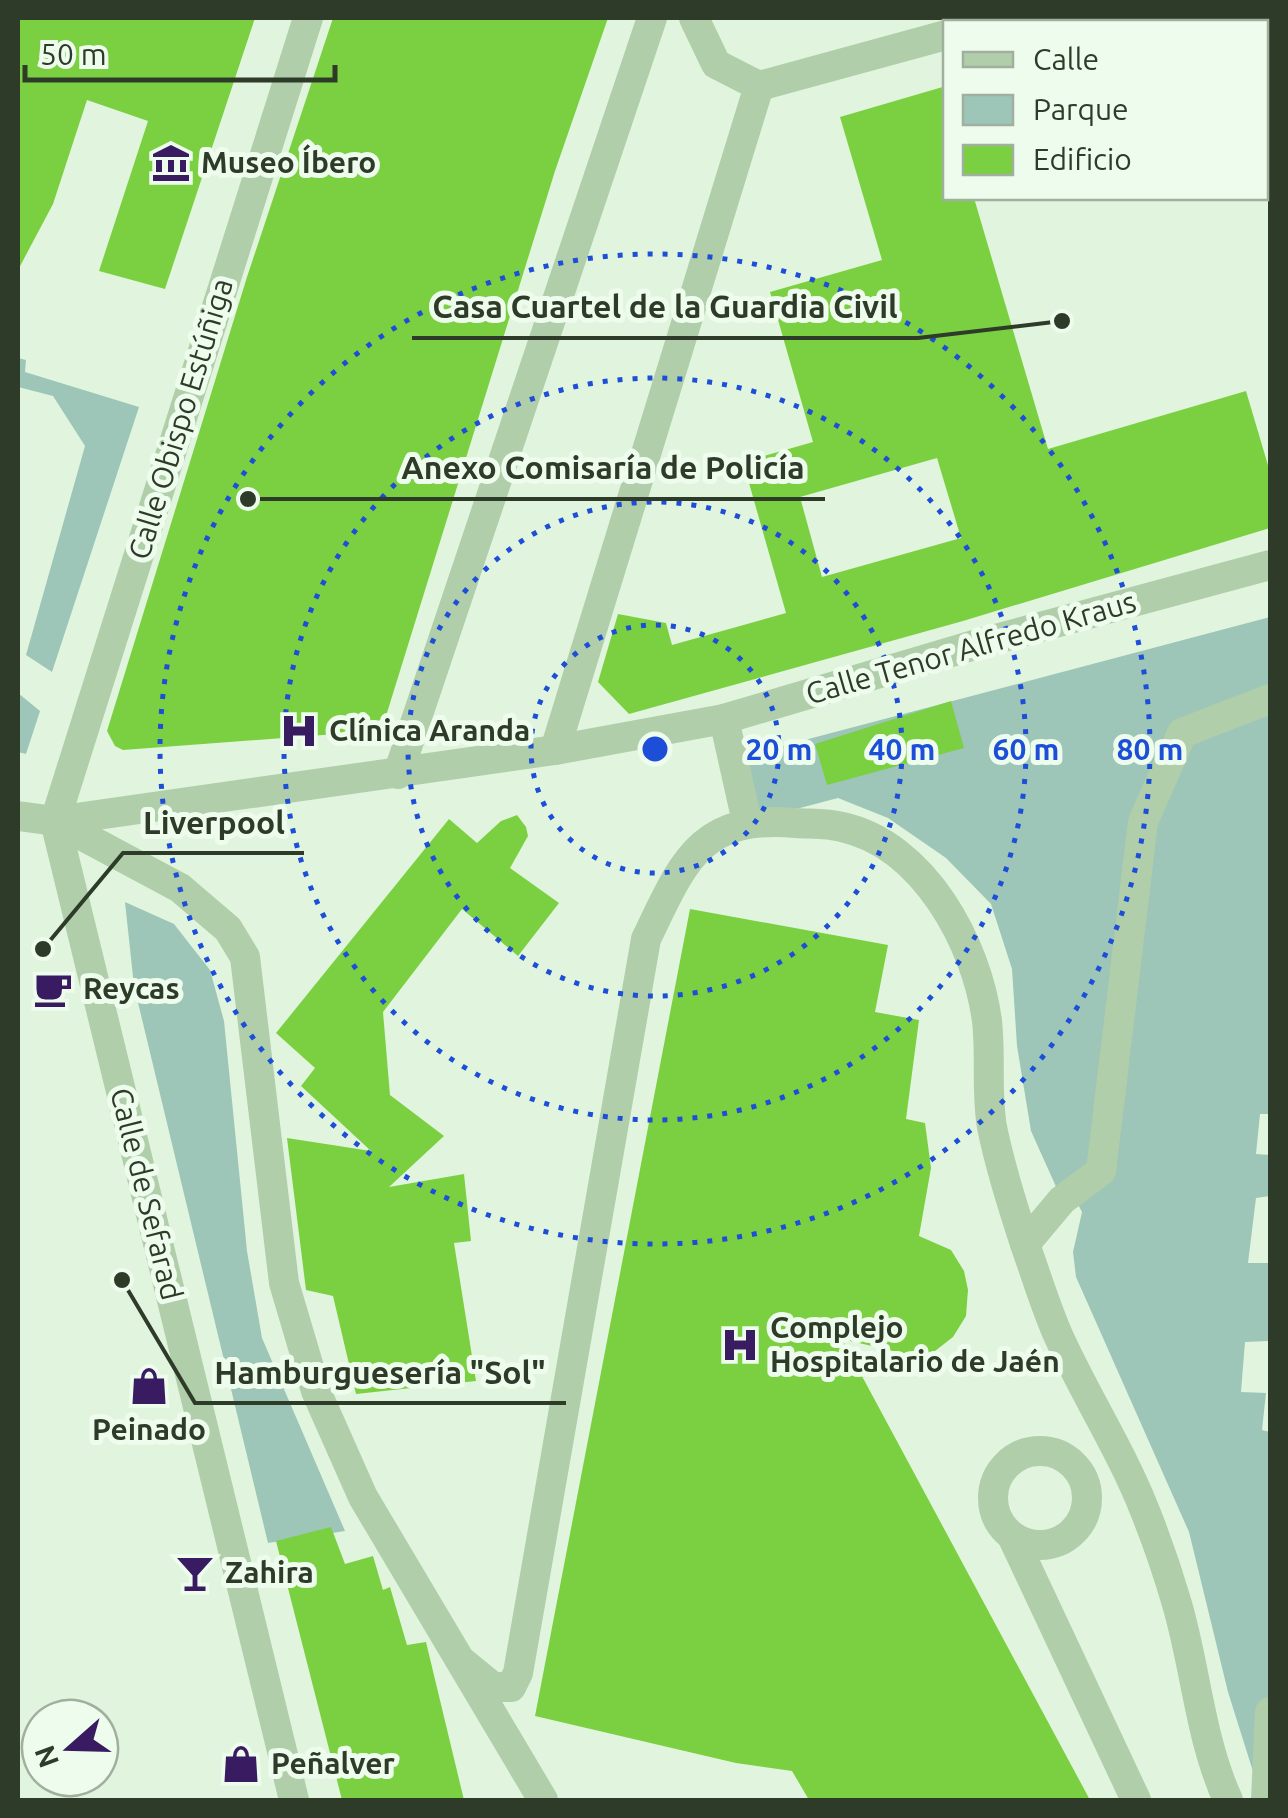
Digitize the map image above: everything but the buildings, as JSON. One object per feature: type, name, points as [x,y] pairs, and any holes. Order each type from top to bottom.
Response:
[{"type":"street","name":"Calle Obispo Estúñiga","points":[[55,821],[308,18]]},
{"type":"street","points":[[398,774],[652,18]]},
{"type":"street","points":[[694,18],[716,64],[759,86],[943,36]]},
{"type":"street","points":[[555,750],[759,86]]},
{"type":"street","name":"Calle Tenor Alfredo Kraus","points":[[18,816],[55,821],[398,774],[724,718],[1270,565]]},
{"type":"street","points":[[1025,1244],[1062,1200],[1101,1172],[1142,822],[1182,732],[1270,700]]},
{"type":"street","points":[[724,718],[748,822]]},
{"type":"street","points":[[461,1661],[493,1687],[511,1687],[518,1673],[646,939],[682,865],[708,839],[748,822],[763,820],[842,827],[874,840],[906,860],[935,895],[976,970],[987,1021],[992,1125],[1025,1244],[1057,1334],[1145,1511],[1178,1604],[1216,1774],[1228,1800]]},
{"type":"street","points":[[55,821],[180,888],[228,928],[245,956],[284,1284],[316,1392],[363,1497],[542,1800]]},
{"type":"street","name":"Calle de Sefarad","points":[[55,821],[294,1800]]},
{"type":"street","points":[[1012,1536],[1038,1545],[1052,1544],[1076,1527],[1084,1513],[1084,1481],[1062,1457],[1030,1452],[1003,1468],[995,1482],[996,1514],[1012,1536],[1136,1800]]},
{"type":"street","points":[[1075,1467],[1122,1460]]},
{"type":"street","points":[[1266,1800],[1270,1712]]},
{"type":"green space","points":[[18,358],[26,360],[25,372],[139,407],[52,672],[26,655],[85,446],[53,396],[18,387]]},
{"type":"green space","points":[[1270,617],[1270,1114],[1260,1114],[1256,1154],[1270,1155],[1270,1196],[1256,1198],[1248,1263],[1270,1263],[1269,1341],[1245,1342],[1241,1392],[1266,1393],[1262,1430],[1270,1432],[1270,1790],[1262,1800],[1228,1692],[1189,1532],[1076,1277],[1073,1252],[1082,1212],[1072,1193],[1062,1200],[1031,1131],[1017,1046],[1012,969],[991,904],[946,858],[888,818],[838,798],[747,822],[733,759]]},
{"type":"green space","points":[[18,693],[40,711],[26,754],[18,752]]},
{"type":"green space","points":[[125,902],[174,924],[210,970],[224,1021],[247,1251],[262,1338],[345,1531],[268,1543],[134,986]]},
{"type":"place","name":"Museo Íbero","points":[[171,163]]},
{"type":"place","name":"Casa Cuartel de la Guardia Civil","points":[[1062,321]]},
{"type":"place","name":"Anexo Comisaría de Policía","points":[[248,499]]},
{"type":"place","name":"Clínica Aranda","points":[[299,731]]},
{"type":"place","name":"Liverpool","points":[[43,949]]},
{"type":"place","name":"Reycas","points":[[53,989]]},
{"type":"place","name":"Hamburguesería \"Sol\"","points":[[122,1280]]},
{"type":"place","name":"Complejo Hospitalario de Jaén","points":[[740,1345]]},
{"type":"place","name":"Peinado","points":[[149,1386]]},
{"type":"place","name":"Zahira","points":[[195,1573]]},
{"type":"place","name":"Peñalver","points":[[241,1764]]}]
